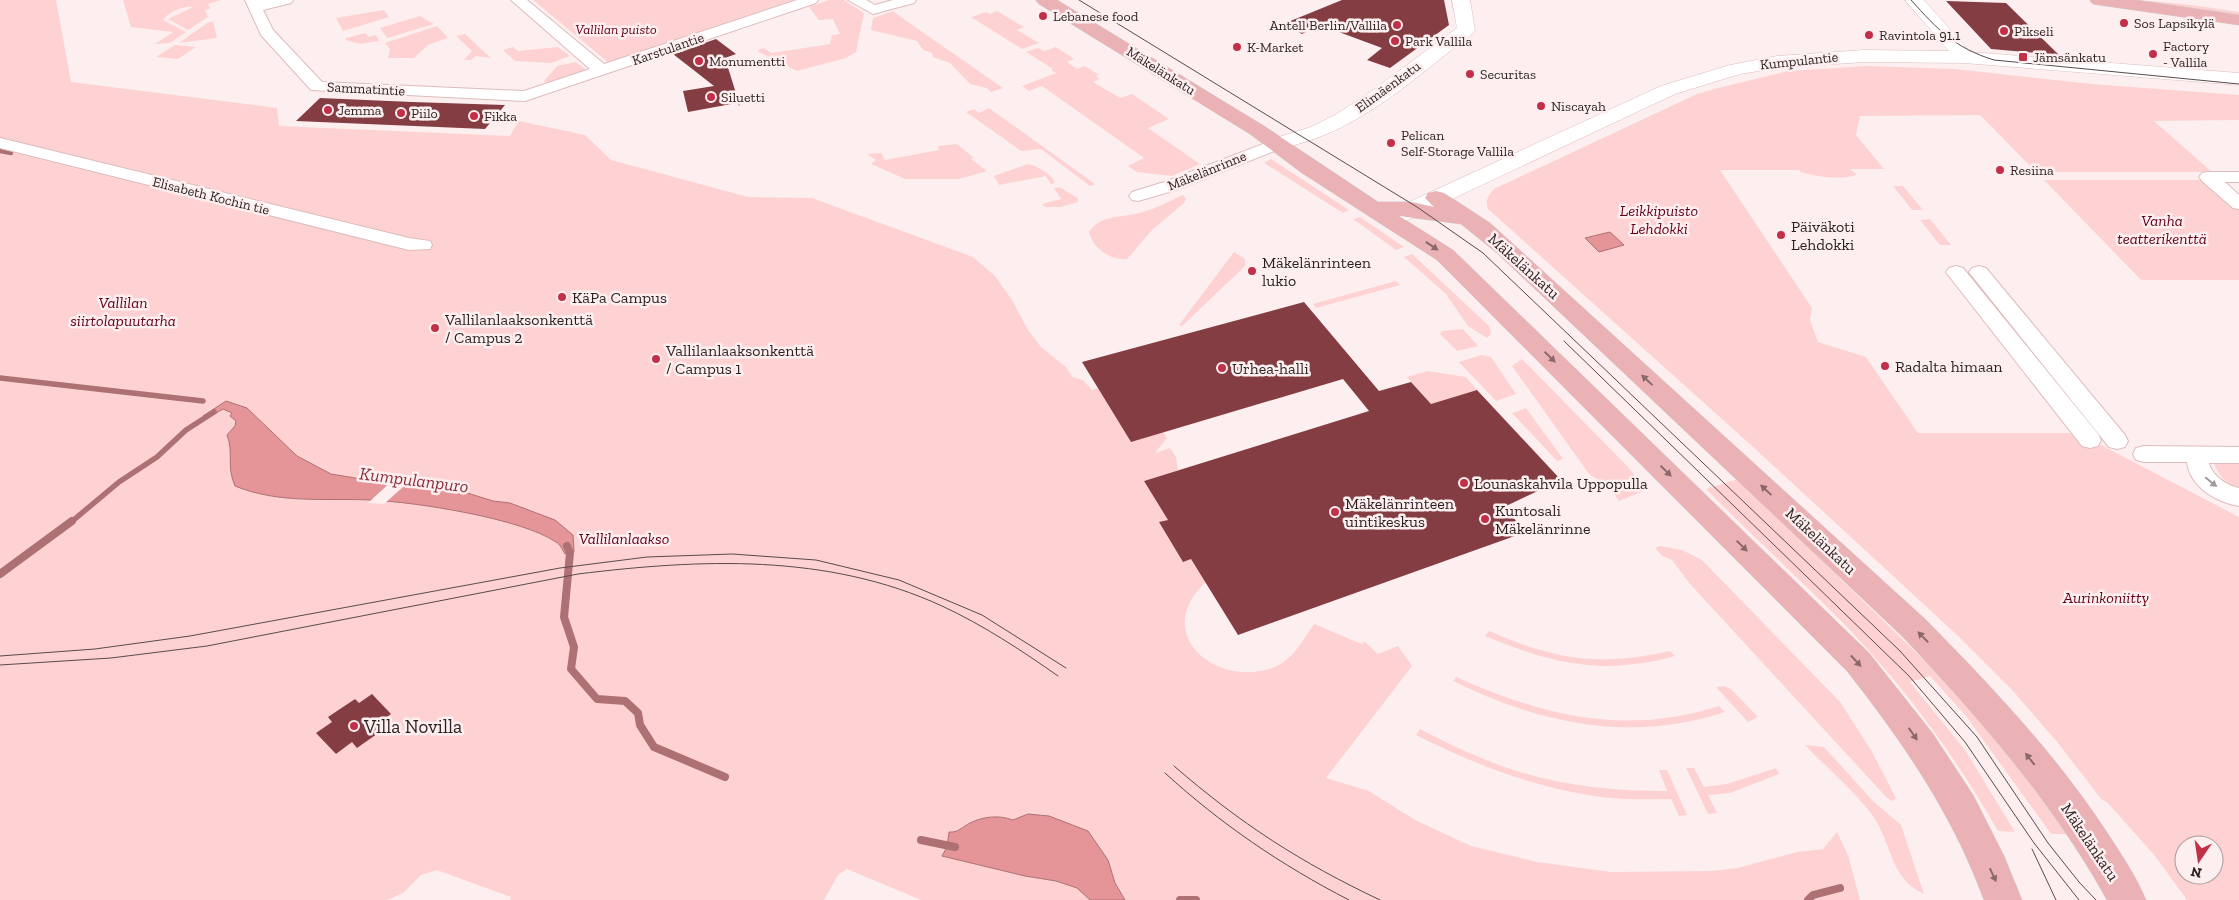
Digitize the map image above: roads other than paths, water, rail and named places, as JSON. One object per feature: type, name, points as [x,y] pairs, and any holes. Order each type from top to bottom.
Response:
[{"type":"main road","name":"Mäkelänkatu","points":[[1045,0],[1276,144],[1403,209],[1472,221],[1504,248],[1779,502],[1914,628],[1966,681],[2011,734],[2092,840],[2127,900]]},
{"type":"main road","name":"Elimäenkatu","points":[[1276,144],[1321,130],[1337,122],[1373,99],[1466,30],[1461,0]]},
{"type":"main road","points":[[1914,0],[1964,57]]},
{"type":"main road","points":[[2099,0],[2239,20]]},
{"type":"main road","points":[[2173,0],[2239,9]]},
{"type":"main road","name":"Kumpulantie","points":[[1403,209],[1668,90],[1737,69],[1777,62],[1827,57],[1964,57],[2230,79],[2239,84]]},
{"type":"main road","name":"Mäkelänkatu","points":[[1403,209],[1445,255],[1858,662],[1885,694],[1944,780],[1976,838],[2004,900]]},
{"type":"street","points":[[254,3],[286,0]]},
{"type":"street","points":[[518,0],[602,71]]},
{"type":"street","name":"Karstulantie","points":[[525,96],[811,0]]},
{"type":"street","points":[[855,0],[873,10],[909,0]]},
{"type":"street","name":"Sammatintie","points":[[254,3],[266,32],[318,87],[525,96]]},
{"type":"street","name":"Elisabeth Kochin tie","points":[[0,143],[268,210],[409,244],[422,245]]},
{"type":"street","name":"Mäkelänrinne","points":[[1138,196],[1170,186],[1276,144]]},
{"type":"street","points":[[2223,177],[2239,191]]},
{"type":"street","points":[[2223,177],[2239,204]]},
{"type":"street","points":[[1988,287],[2020,347],[2045,384],[2090,440]]},
{"type":"street","points":[[2020,347],[2070,384],[2117,441]]},
{"type":"street","points":[[2045,384],[2070,384]]},
{"type":"street","points":[[2144,454],[2239,455]]},
{"type":"street","points":[[2197,455],[2199,470],[2205,478],[2214,486],[2238,499]]},
{"type":"waterway","points":[[0,151],[11,153]]},
{"type":"waterway","name":"Kumpulanpuro","points":[[0,378],[203,401]]},
{"type":"waterway","name":"Kumpulanpuro","points":[[70,523],[119,482],[157,457],[186,430],[214,412]]},
{"type":"waterway","name":"Kumpulanpuro","points":[[0,574],[72,521]]},
{"type":"waterway","name":"Kumpulanpuro","points":[[567,546],[570,553],[564,617],[574,647],[571,669],[597,699],[625,701],[638,713],[640,725],[654,747],[725,777]]},
{"type":"waterway","name":"Kumpulanpuro","points":[[921,840],[955,847]]},
{"type":"waterway","name":"Kumpulanpuro","points":[[1808,900],[1813,895],[1840,888]]},
{"type":"waterway","name":"Kumpulanpuro","points":[[1180,900],[1196,900]]},
{"type":"tram line","points":[[1079,0],[1417,207],[1483,253],[1900,651],[1977,737],[2048,843],[2096,900]]},
{"type":"tram line","points":[[1911,0],[1948,37],[1968,50],[1994,60],[2239,84]]},
{"type":"tram line","points":[[1564,341],[1909,676],[1965,742],[2034,843],[2079,900]]},
{"type":"tram line","points":[[0,656],[95,649],[190,636],[560,568],[647,557],[732,554],[816,560],[899,580],[982,615],[1066,668]]},
{"type":"tram line","points":[[0,665],[111,658],[207,646],[578,574],[670,565],[763,564],[854,577],[898,589],[942,606],[972,621],[1016,647],[1058,676]]},
{"type":"tram line","points":[[1174,766],[1223,806],[1272,841],[1323,871],[1380,900]]},
{"type":"tram line","points":[[1165,773],[1186,792],[1252,842],[1299,873],[1349,900]]},
{"type":"tram line","points":[[2032,849],[2056,900]]},
{"type":"place","name":"Lebanese food","points":[[1043,16]]},
{"type":"place","name":"Sos Lapsikylä","points":[[2124,23]]},
{"type":"place","name":"Antell Berlin/Vallila","points":[[1397,25]]},
{"type":"place","name":"Pikseli","points":[[2004,31]]},
{"type":"place","name":"Ravintola 91.1","points":[[1869,35]]},
{"type":"place","name":"Park Vallila","points":[[1395,41]]},
{"type":"place","name":"K-Market","points":[[1237,47]]},
{"type":"place","name":"Factory - Vallila","points":[[2153,54]]},
{"type":"place","name":"Jämsänkatu","points":[[2023,57]]},
{"type":"place","name":"Monumentti","points":[[699,61]]},
{"type":"place","name":"Securitas","points":[[1470,74]]},
{"type":"place","name":"Siluetti","points":[[711,97]]},
{"type":"place","name":"Niscayah","points":[[1541,106]]},
{"type":"place","name":"Jemma","points":[[328,110]]},
{"type":"place","name":"Piilo","points":[[401,113]]},
{"type":"place","name":"Fikka","points":[[474,116]]},
{"type":"place","name":"Pelican Self-Storage Vallila","points":[[1391,143]]},
{"type":"place","name":"Resiina","points":[[2000,170]]},
{"type":"place","name":"Päiväkoti Lehdokki","points":[[1781,235]]},
{"type":"place","name":"Mäkelänrinteen lukio","points":[[1252,271]]},
{"type":"place","name":"KäPa Campus","points":[[562,297]]},
{"type":"place","name":"Vallilanlaaksonkenttä / Campus 2","points":[[435,328]]},
{"type":"place","name":"Vallilanlaaksonkenttä / Campus 1","points":[[656,359]]},
{"type":"place","name":"Radalta himaan","points":[[1885,366]]},
{"type":"place","name":"Urhea-halli","points":[[1222,368]]},
{"type":"place","name":"Lounaskahvila Uppopulla","points":[[1464,483]]},
{"type":"place","name":"Mäkelänrinteen uintikeskus","points":[[1335,512]]},
{"type":"place","name":"Kuntosali Mäkelänrinne","points":[[1485,519]]},
{"type":"place","name":"Villa Novilla","points":[[354,726]]},
{"type":"park label","name":"Vallilan puisto","points":[[616,29]]},
{"type":"park label","name":"Leikkipuisto Lehdokki","points":[[1659,219]]},
{"type":"park label","name":"Vanha teatterikenttä","points":[[2162,229]]},
{"type":"park label","name":"Vallilan siirtolapuutarha","points":[[123,311]]},
{"type":"park label","name":"Vallilanlaakso","points":[[624,538]]},
{"type":"park label","name":"Aurinkoniitty","points":[[2106,597]]}]
